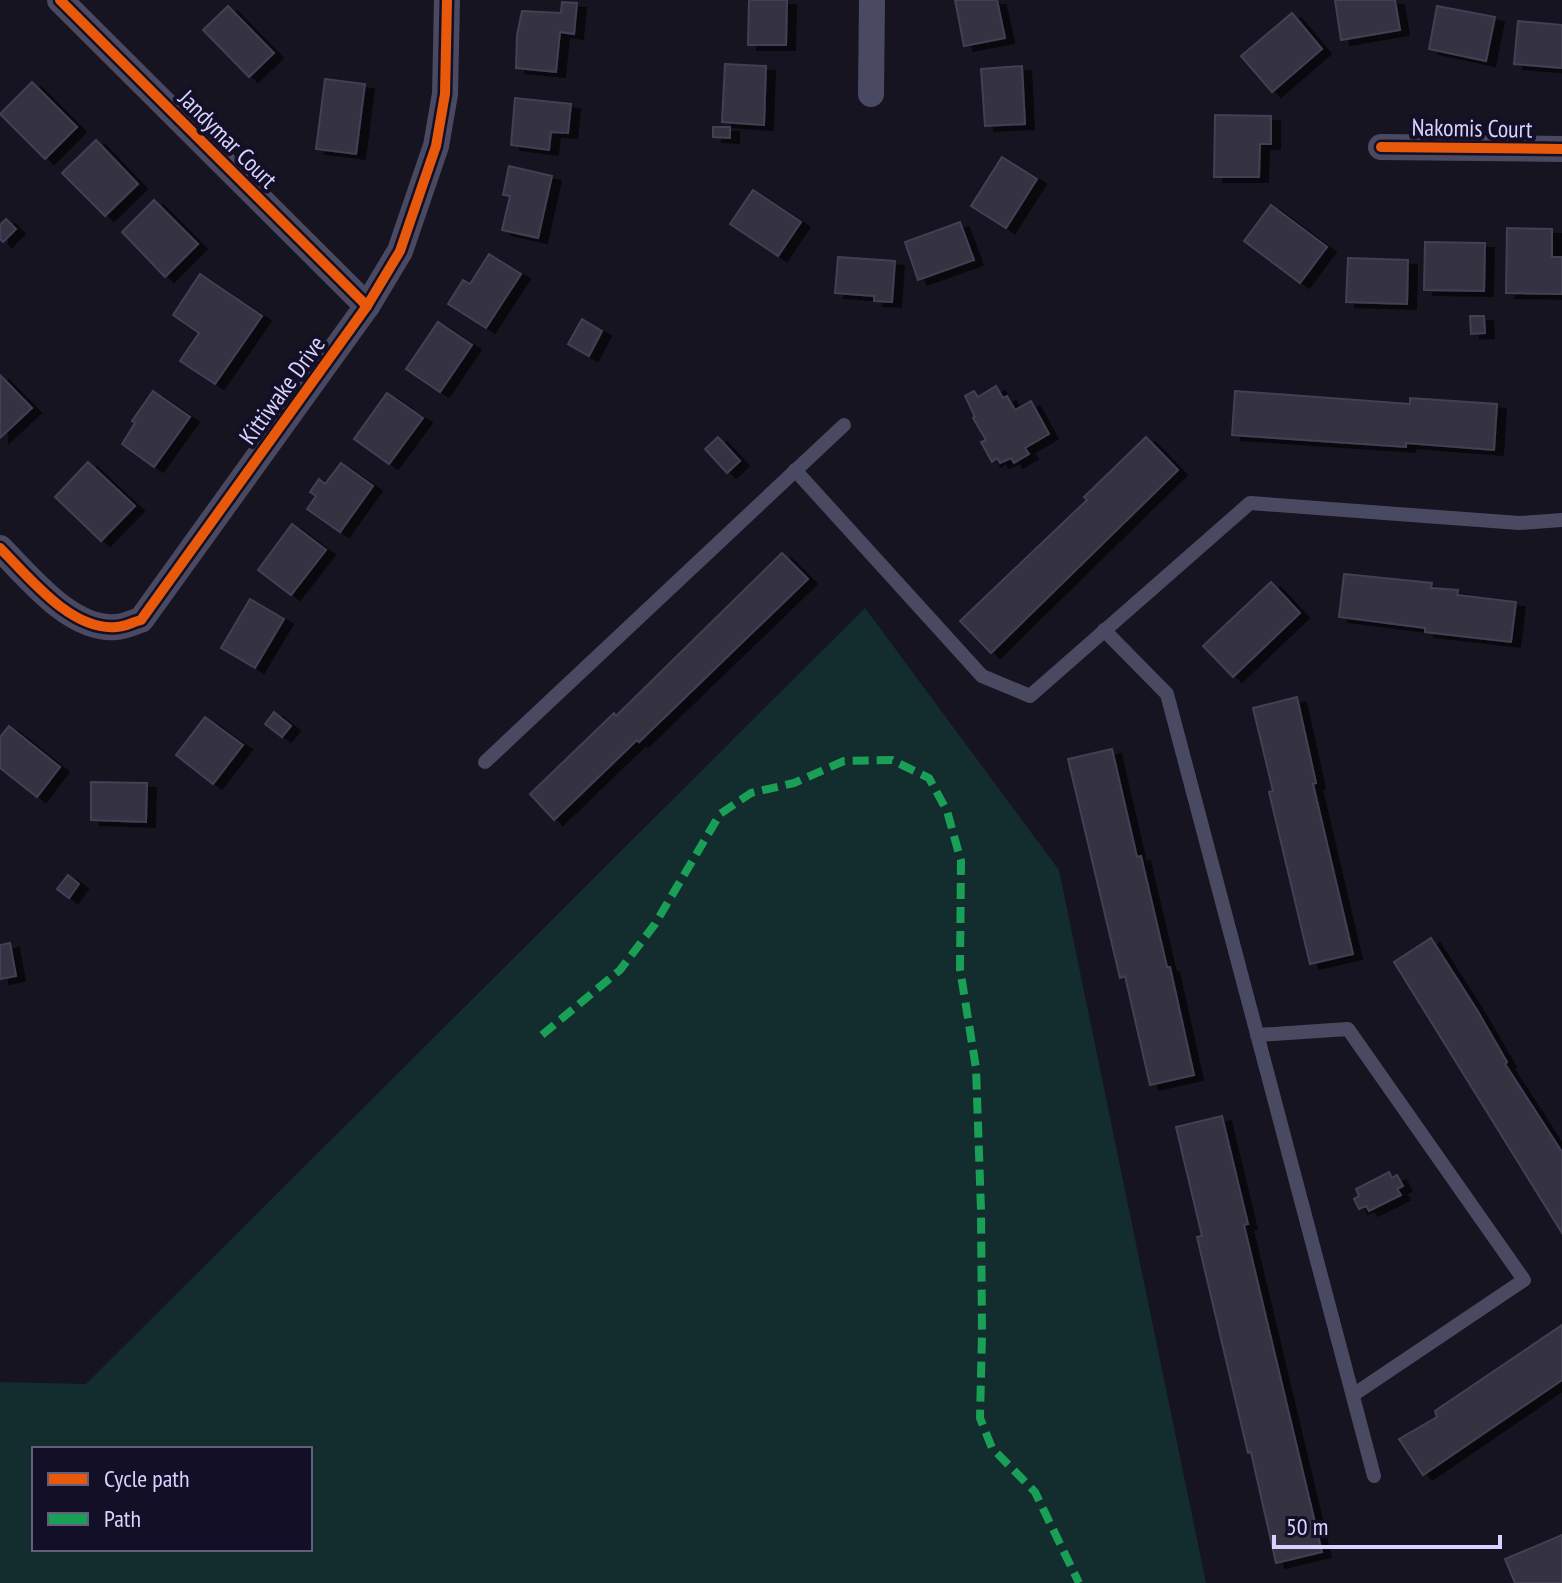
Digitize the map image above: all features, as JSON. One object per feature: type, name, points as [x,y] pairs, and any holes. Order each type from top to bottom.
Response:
[{"type":"street","name":"Jandymar Court","points":[[60,0],[367,306]]},
{"type":"street","name":"Kittiwake Drive","points":[[0,548],[45,594],[69,613],[93,624],[117,627],[141,620],[367,306],[400,251],[436,146],[445,94],[447,0]]},
{"type":"street","points":[[871,94],[872,0]]},
{"type":"street","name":"Nakomis Court","points":[[1381,147],[1562,149]]},
{"type":"lane","points":[[485,762],[844,425]]},
{"type":"lane","points":[[795,470],[982,676],[1030,696],[1250,503],[1519,523],[1562,520]]},
{"type":"lane","points":[[1104,630],[1167,694],[1374,1476]]},
{"type":"lane","points":[[1257,1035],[1348,1029],[1524,1280],[1353,1395]]},
{"type":"green space","points":[[865,608],[1059,870],[1206,1583],[0,1583],[0,1382],[86,1384]]},
{"type":"building","points":[[749,0],[787,0],[786,45],[748,45]]},
{"type":"building","points":[[955,0],[997,0],[1005,38],[964,46]]},
{"type":"building","points":[[1335,0],[1395,0],[1400,30],[1341,40]]},
{"type":"building","points":[[562,2],[577,3],[574,34],[560,32],[556,72],[516,68],[517,35],[522,11],[561,13]]},
{"type":"building","points":[[228,6],[274,53],[249,77],[203,30]]},
{"type":"building","points":[[1437,6],[1495,17],[1486,61],[1429,49]]},
{"type":"building","points":[[1292,13],[1322,49],[1272,92],[1241,56]]},
{"type":"building","points":[[1518,21],[1562,25],[1562,68],[1514,64]]},
{"type":"building","points":[[725,64],[766,66],[764,125],[722,122]]},
{"type":"building","points":[[1022,66],[1025,124],[985,126],[981,69]]},
{"type":"building","points":[[325,79],[365,84],[356,154],[316,149]]},
{"type":"building","points":[[32,82],[77,127],[45,159],[0,114]]},
{"type":"building","points":[[515,98],[571,104],[568,133],[551,132],[549,150],[511,145]]},
{"type":"building","points":[[1215,115],[1271,116],[1271,144],[1260,144],[1259,177],[1214,177]]},
{"type":"building","points":[[713,127],[730,127],[730,138],[713,137]]},
{"type":"building","points":[[96,140],[138,184],[105,216],[62,173]]},
{"type":"building","points":[[1002,157],[1037,179],[1006,228],[971,206]]},
{"type":"building","points":[[509,166],[552,176],[538,238],[502,230],[510,196],[503,195]]},
{"type":"building","points":[[753,190],[801,222],[778,256],[730,224]]},
{"type":"building","points":[[154,200],[198,244],[165,277],[122,232]]},
{"type":"building","points":[[1271,205],[1327,247],[1300,283],[1244,241]]},
{"type":"building","points":[[6,219],[16,229],[3,242],[0,239],[0,225]]},
{"type":"building","points":[[960,222],[974,260],[918,280],[905,242]]},
{"type":"building","points":[[1507,228],[1552,229],[1552,257],[1562,257],[1562,294],[1506,293]]},
{"type":"building","points":[[1425,242],[1485,243],[1484,291],[1424,290]]},
{"type":"building","points":[[489,254],[521,274],[486,328],[448,304],[463,280],[470,284]]},
{"type":"building","points":[[838,257],[895,261],[892,302],[874,301],[874,296],[835,293]]},
{"type":"building","points":[[1348,258],[1408,260],[1407,304],[1346,302]]},
{"type":"building","points":[[200,274],[262,316],[215,384],[180,361],[199,333],[173,315]]},
{"type":"building","points":[[1470,316],[1484,316],[1485,333],[1471,334]]},
{"type":"building","points":[[582,319],[602,331],[589,356],[568,344]]},
{"type":"building","points":[[438,322],[472,345],[440,392],[406,369]]},
{"type":"building","points":[[0,375],[32,408],[0,438]]},
{"type":"building","points":[[996,386],[1003,398],[1007,396],[1015,410],[1031,401],[1049,434],[1025,448],[1029,454],[1014,463],[1011,458],[1000,463],[997,458],[992,462],[981,442],[986,440],[965,396],[974,391],[978,397]]},
{"type":"building","points":[[153,391],[190,417],[154,467],[122,444],[135,423],[132,421]]},
{"type":"building","points":[[1235,391],[1410,404],[1410,398],[1497,404],[1494,450],[1232,435]]},
{"type":"building","points":[[387,393],[423,418],[389,464],[354,439]]},
{"type":"building","points":[[718,437],[740,461],[727,473],[705,449]]},
{"type":"building","points":[[1146,437],[1178,470],[991,653],[960,621],[1087,500],[1084,497]]},
{"type":"building","points":[[88,462],[135,506],[101,541],[55,497]]},
{"type":"building","points":[[341,463],[373,486],[340,532],[307,509],[316,496],[310,492],[319,479],[325,484]]},
{"type":"building","points":[[292,524],[326,550],[291,595],[258,570]]},
{"type":"building","points":[[782,553],[808,579],[554,820],[530,794],[614,713],[616,716]]},
{"type":"building","points":[[1344,574],[1432,583],[1431,588],[1458,590],[1457,595],[1516,602],[1511,642],[1425,632],[1425,628],[1339,617]]},
{"type":"building","points":[[1271,582],[1300,613],[1233,677],[1203,646]]},
{"type":"building","points":[[250,599],[284,619],[255,668],[221,648]]},
{"type":"building","points":[[1297,697],[1316,783],[1313,784],[1353,954],[1310,964],[1269,792],[1273,791],[1253,708]]},
{"type":"building","points":[[274,712],[291,726],[282,737],[265,724]]},
{"type":"building","points":[[205,717],[243,745],[213,784],[176,755]]},
{"type":"building","points":[[9,726],[60,767],[37,797],[0,768],[0,737]]},
{"type":"building","points":[[1112,749],[1137,857],[1141,856],[1167,967],[1170,967],[1194,1075],[1150,1085],[1125,976],[1120,978],[1068,759]]},
{"type":"building","points":[[91,782],[147,783],[146,822],[91,820]]},
{"type":"building","points":[[68,875],[79,884],[69,898],[57,889]]},
{"type":"building","points":[[1431,938],[1477,1010],[1507,1062],[1505,1064],[1562,1152],[1562,1233],[1394,962]]},
{"type":"building","points":[[10,943],[16,976],[0,979],[0,945]]},
{"type":"building","points":[[1222,1116],[1248,1224],[1244,1225],[1322,1552],[1276,1563],[1197,1237],[1202,1236],[1176,1127]]},
{"type":"building","points":[[1389,1172],[1392,1178],[1397,1175],[1403,1186],[1397,1189],[1401,1195],[1369,1211],[1366,1206],[1359,1209],[1354,1199],[1359,1196],[1356,1189]]},
{"type":"building","points":[[1562,1325],[1562,1380],[1423,1475],[1399,1439],[1437,1417],[1435,1411]]},
{"type":"building","points":[[1562,1535],[1562,1583],[1515,1583],[1505,1559]]},
{"type":"marked path","points":[[542,1035],[620,970],[655,924],[720,814],[751,793],[794,783],[844,761],[892,760],[929,778],[947,811],[961,861],[960,969],[976,1068],[981,1210],[980,1418],[992,1448],[1035,1492],[1079,1583]]},
{"type":"cycle path","points":[[60,0],[367,306]]},
{"type":"cycle path","points":[[0,548],[52,600],[83,620],[99,626],[116,627],[141,620],[367,306],[400,251],[436,146],[445,94],[447,0]]},
{"type":"cycle path","points":[[1381,147],[1562,149]]}]
